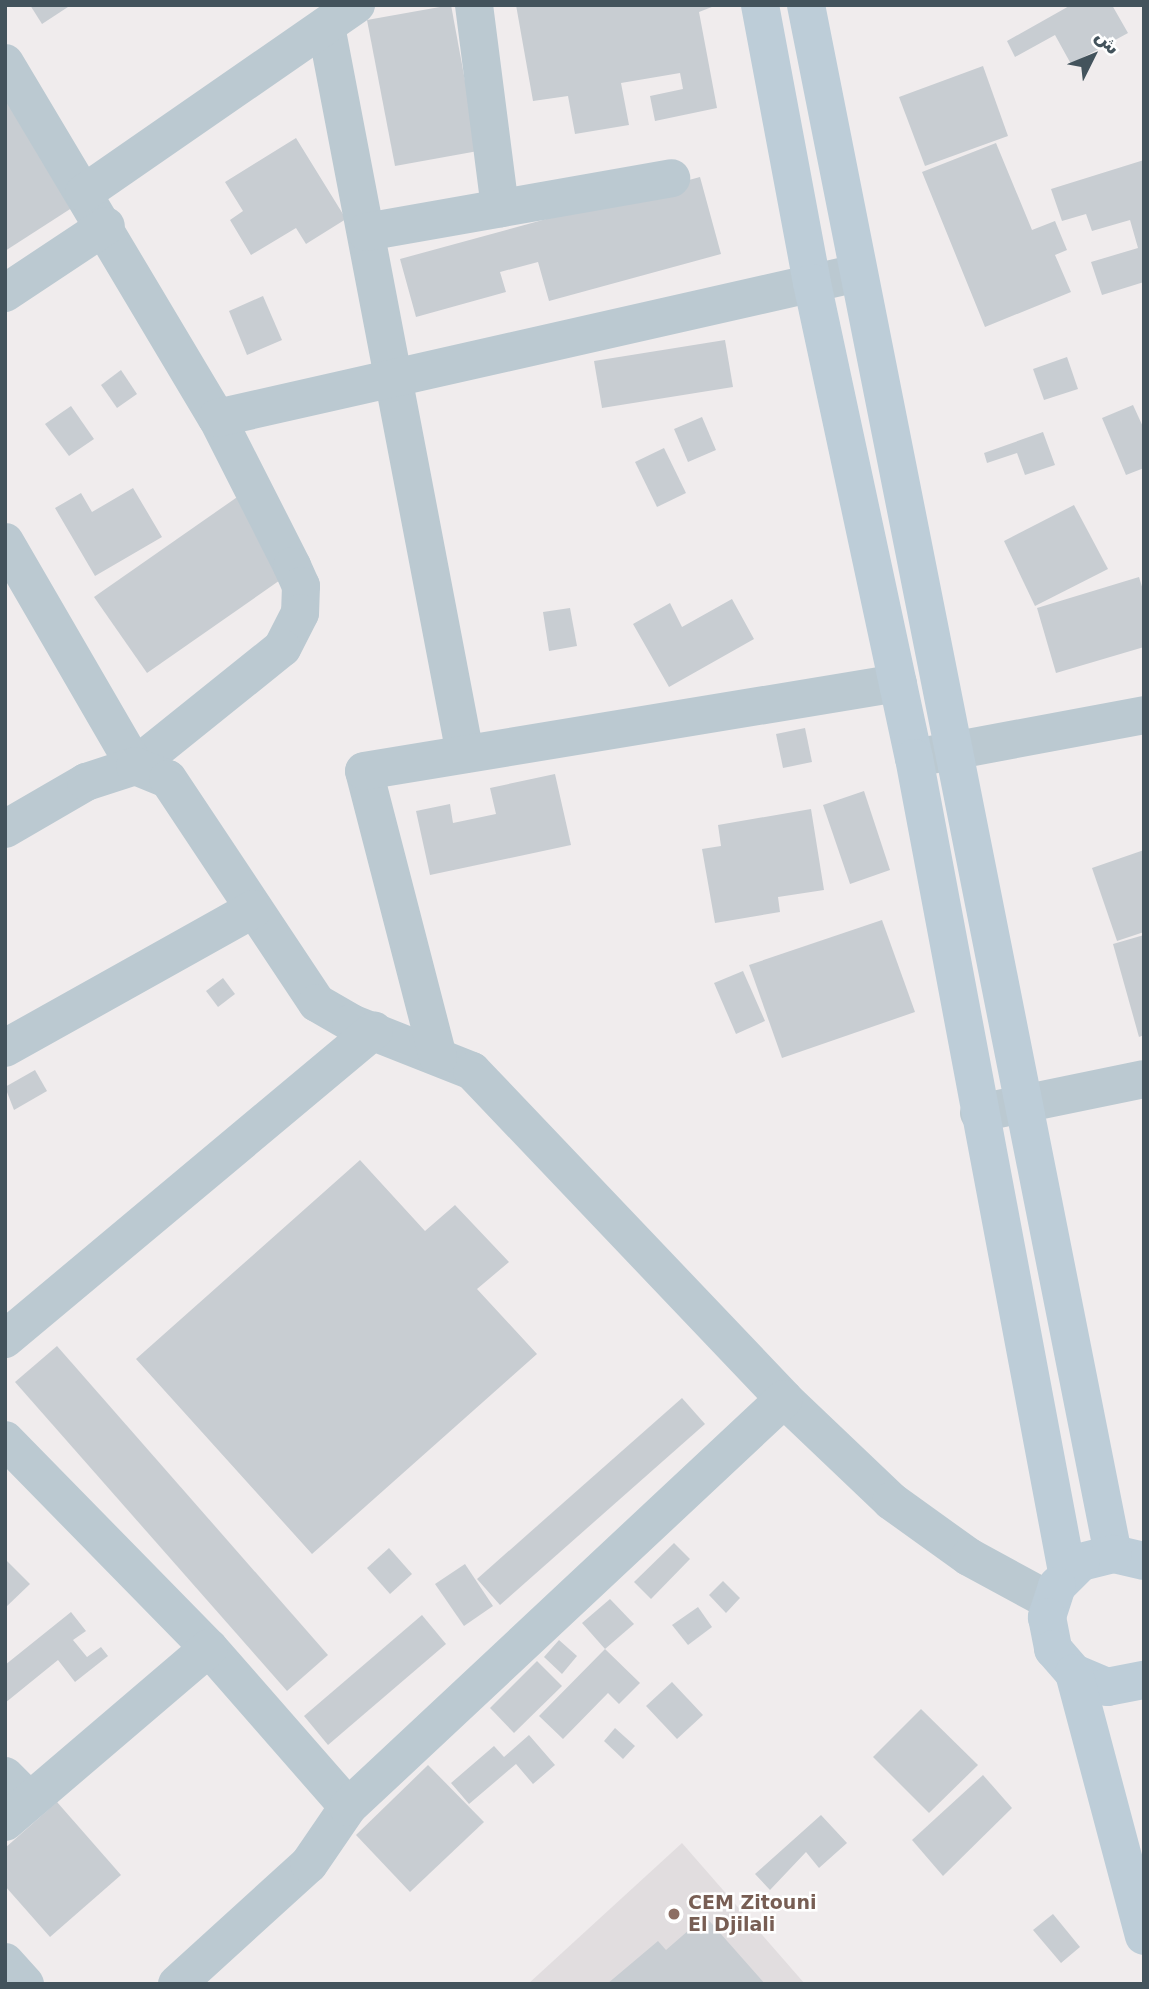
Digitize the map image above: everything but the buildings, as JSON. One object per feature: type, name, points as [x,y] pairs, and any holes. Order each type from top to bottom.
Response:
[{"type":"main road","points":[[760,5],[812,284],[914,758],[979,1113],[1059,1587],[1048,1633],[1053,1649],[1074,1674],[1142,1931]]},
{"type":"main road","points":[[806,5],[1021,1105],[1128,1557],[1096,1556],[1059,1587]]},
{"type":"main road","points":[[1074,1674],[1107,1687],[1144,1680]]},
{"type":"main road","points":[[1142,1931],[1144,1881]]},
{"type":"street","points":[[474,5],[500,208]]},
{"type":"street","points":[[84,193],[341,15],[366,232],[465,754]]},
{"type":"street","points":[[5,63],[106,226],[216,418],[301,586],[300,613],[282,648],[135,766],[86,782],[5,829]]},
{"type":"street","points":[[366,232],[670,178]]},
{"type":"street","points":[[5,293],[106,226]]},
{"type":"street","points":[[216,418],[858,273]]},
{"type":"street","points":[[5,542],[135,766],[168,779],[317,1003],[374,1031],[472,1072],[514,1112],[784,1399],[929,1531],[1059,1587]]},
{"type":"street","points":[[438,1057],[364,771],[898,683]]},
{"type":"street","points":[[914,758],[1144,715]]},
{"type":"street","points":[[5,1048],[254,909]]},
{"type":"street","points":[[5,1339],[374,1031]]},
{"type":"street","points":[[979,1113],[1144,1079]]},
{"type":"street","points":[[177,1984],[309,1864],[348,1807],[784,1399]]},
{"type":"street","points":[[7,1445],[208,1648],[348,1807]]},
{"type":"street","points":[[13,1800],[208,1648]]},
{"type":"street","points":[[5,1962],[25,1984]]},
{"type":"shaded area","name":"CEM Zitouni El Djilali","points":[[682,1843],[805,1984],[528,1984]]},
{"type":"place","name":"CEM Zitouni El Djilali","points":[[674,1914]]}]
